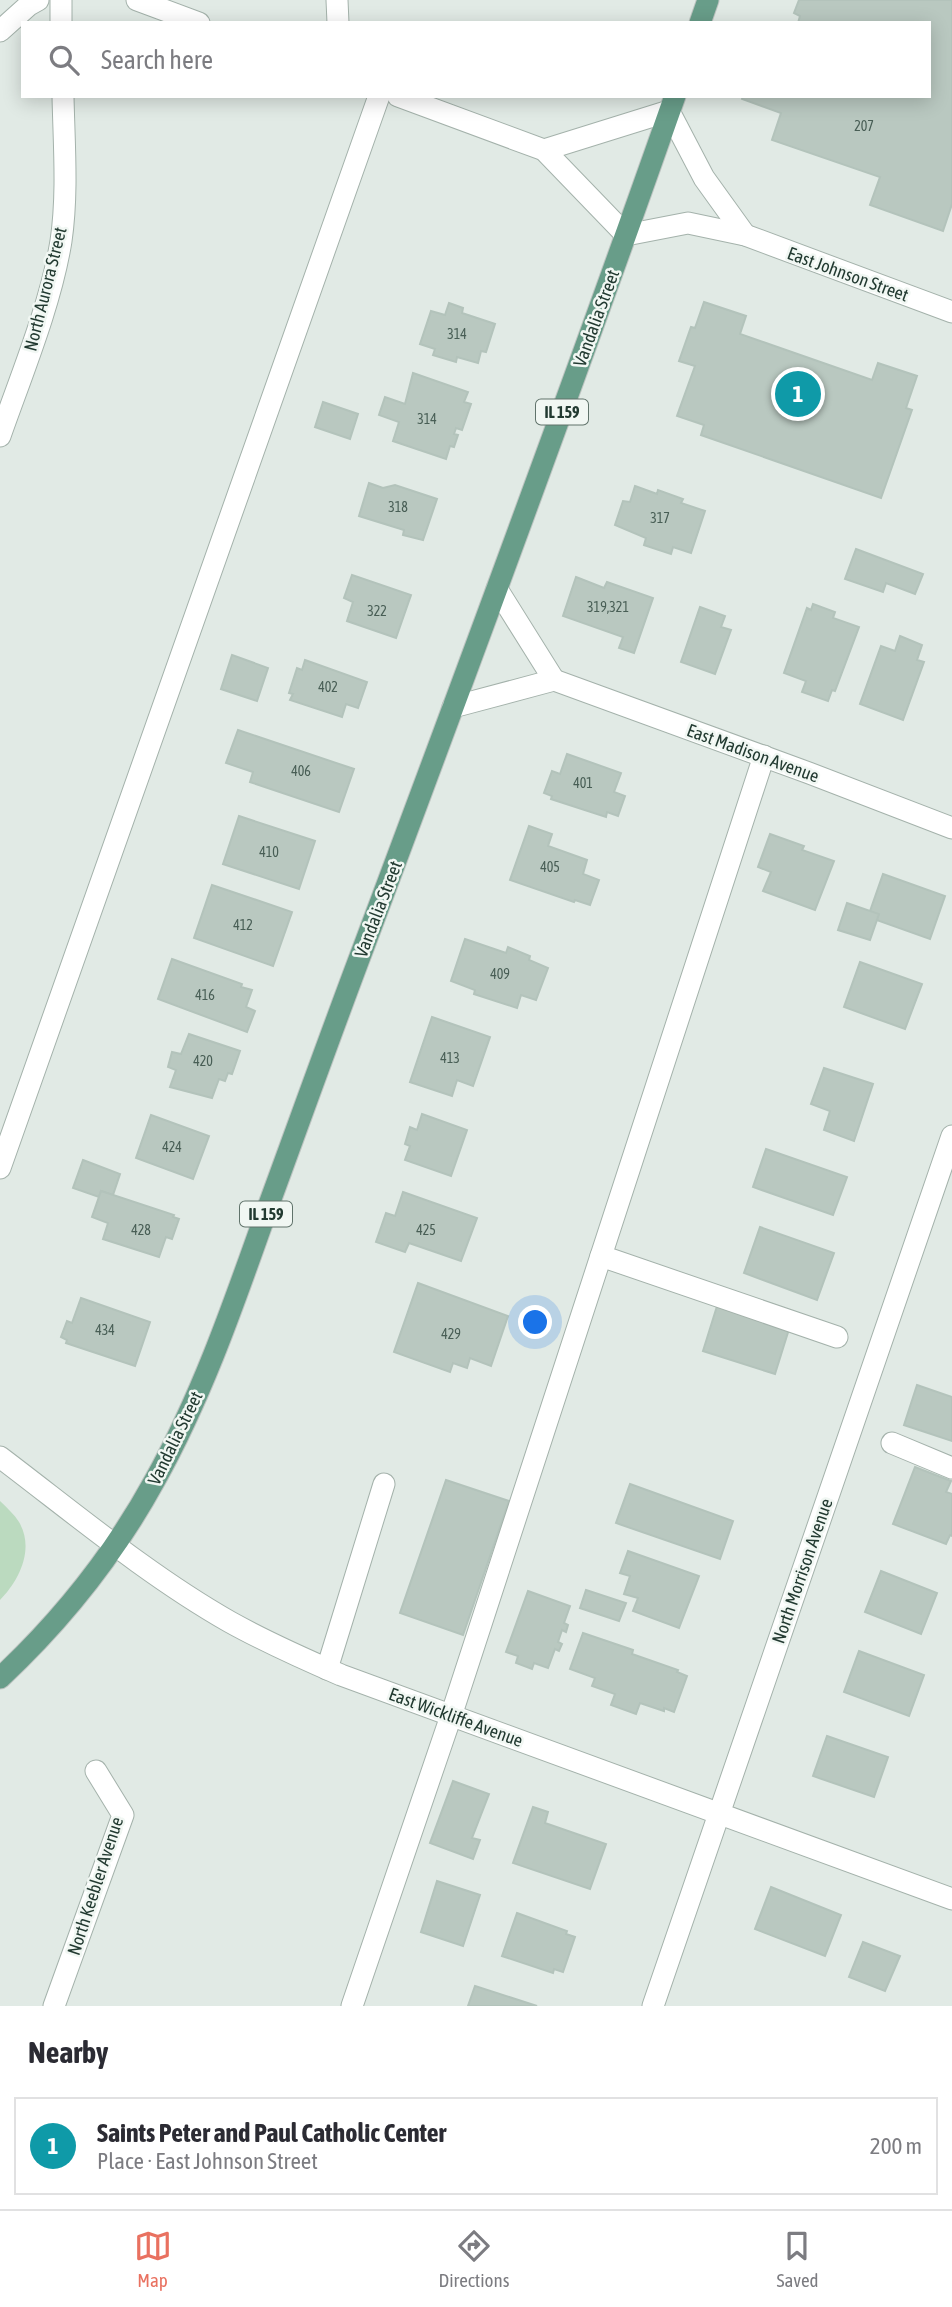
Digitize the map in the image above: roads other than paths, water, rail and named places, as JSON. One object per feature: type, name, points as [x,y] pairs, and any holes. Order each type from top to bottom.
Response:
[{"type":"main road","points":[[701,21],[708,0]]},
{"type":"main road","name":"Vandalia Street","points":[[0,1678],[51,1628],[115,1544],[170,1453],[220,1340],[326,1046],[498,589],[672,104]]},
{"type":"street","points":[[0,31],[38,0]]},
{"type":"street","points":[[61,0],[61,21]]},
{"type":"street","points":[[138,0],[194,21]]},
{"type":"street","points":[[337,0],[338,21]]},
{"type":"street","name":"North Aurora Street","points":[[0,436],[47,297],[60,242],[66,186],[63,98]]},
{"type":"street","points":[[0,1168],[378,98]]},
{"type":"street","points":[[403,98],[544,150],[626,235]]},
{"type":"street","points":[[544,150],[672,104],[704,178],[745,235]]},
{"type":"street","name":"East Johnson Street","points":[[626,235],[688,223],[745,235],[952,312]]},
{"type":"street","points":[[453,707],[554,680],[498,589]]},
{"type":"street","name":"East Madison Avenue","points":[[554,680],[952,828]]},
{"type":"street","points":[[352,2006],[452,1716],[764,756]]},
{"type":"street","name":"North Morrison Avenue","points":[[653,2006],[952,1136]]},
{"type":"street","points":[[601,1255],[837,1337]]},
{"type":"street","points":[[892,1443],[952,1468]]},
{"type":"street","name":"East Wickliffe Avenue","points":[[0,1457],[188,1596],[230,1622],[327,1669],[952,1899]]},
{"type":"street","points":[[327,1669],[384,1484]]},
{"type":"street","name":"North Keebler Avenue","points":[[54,2006],[123,1815],[96,1771]]},
{"type":"place","name":"Saints Peter and Paul Catholic Center","points":[[798,394]]}]
